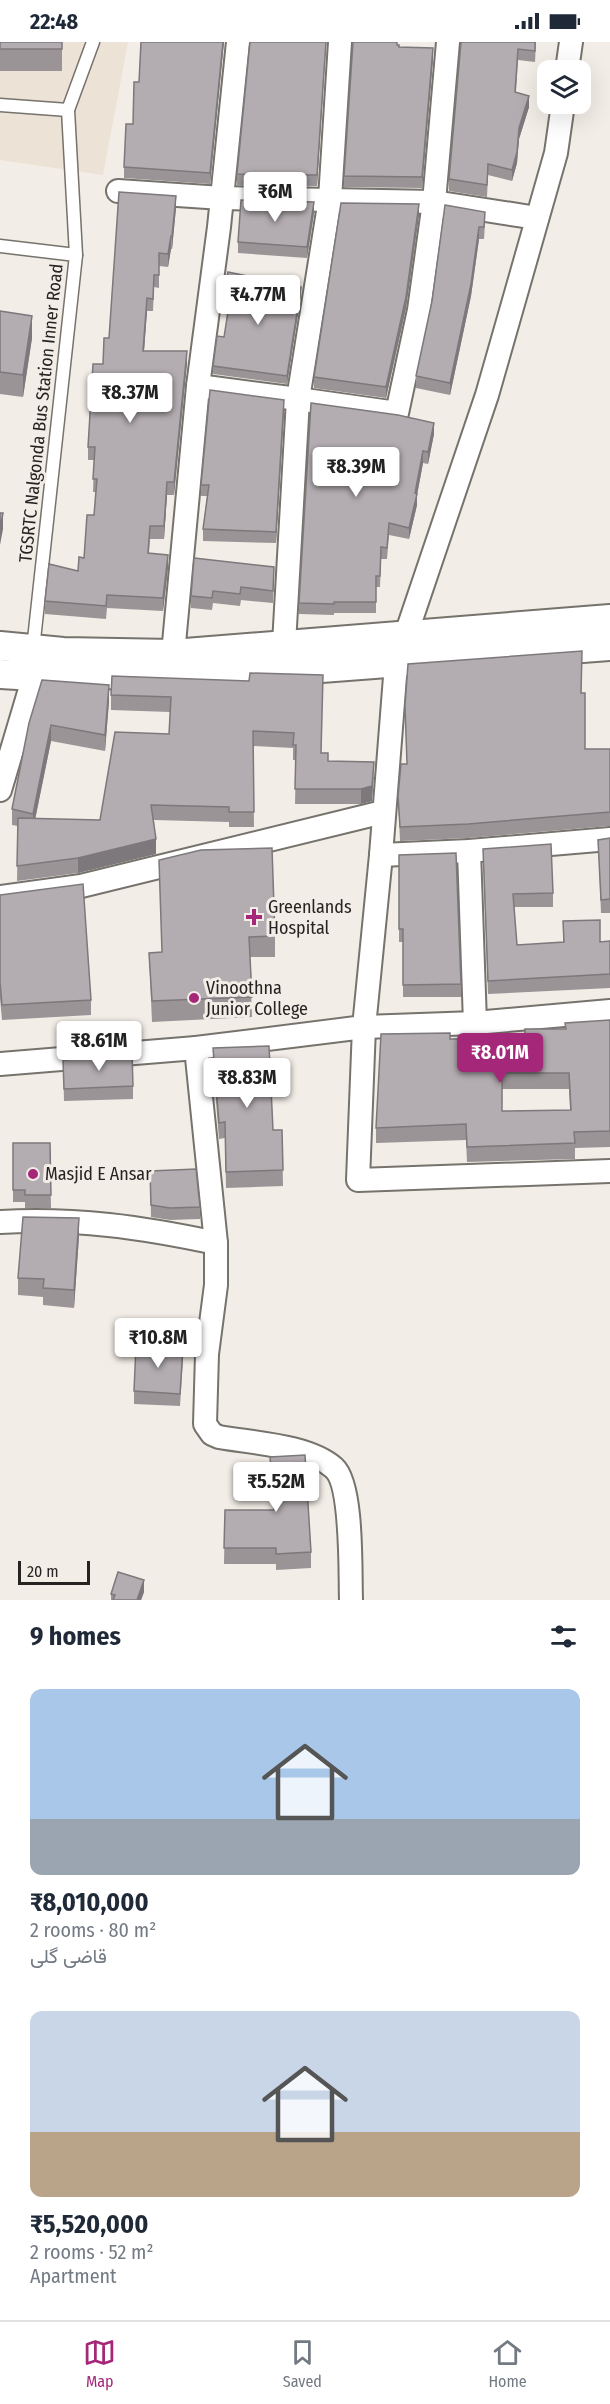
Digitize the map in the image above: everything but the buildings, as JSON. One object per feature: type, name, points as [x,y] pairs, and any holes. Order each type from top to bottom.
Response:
[{"type":"street","points":[[174,654],[198,386],[222,198],[238,42]]},
{"type":"street","points":[[284,644],[298,399],[330,199],[340,42]]},
{"type":"street","points":[[198,386],[397,413],[419,310],[434,202],[448,42]]},
{"type":"street","points":[[568,60],[571,42]]},
{"type":"street","points":[[562,114],[556,153],[487,395],[396,664],[381,855],[364,1027],[358,1180],[610,1171]]},
{"type":"street","points":[[118,191],[222,198],[434,202],[537,218]]},
{"type":"street","points":[[0,674],[34,663],[610,619]]},
{"type":"street","points":[[0,646],[34,663],[295,670],[610,646]]},
{"type":"street","points":[[0,790],[34,663]]},
{"type":"street","points":[[0,897],[81,886],[383,812]]},
{"type":"street","points":[[381,855],[468,851],[610,839]]},
{"type":"street","points":[[468,851],[475,1023]]},
{"type":"street","points":[[0,1064],[196,1048],[364,1027],[475,1023],[610,1011]]},
{"type":"street","points":[[196,1048],[216,1243],[216,1285],[207,1354],[205,1415],[212,1434],[219,1437],[297,1451],[319,1459],[336,1470],[348,1512],[351,1600]]},
{"type":"street","points":[[0,1222],[80,1221],[148,1228],[216,1243]]},
{"type":"lane","points":[[76,255],[68,110],[93,42]]},
{"type":"lane","points":[[0,105],[68,110]]},
{"type":"lane","name":"TGSRTC Nalgonda Bus Station Inner Road","points":[[0,246],[76,255],[34,663]]},
{"type":"shaded area","points":[[0,42],[128,42],[103,175],[0,160]]},
{"type":"place","name":"Greenlands Hospital","points":[[254,917]]},
{"type":"place","name":"Vinoothna Junior College","points":[[194,998]]},
{"type":"place","name":"Masjid E Ansar","points":[[33,1174]]}]
